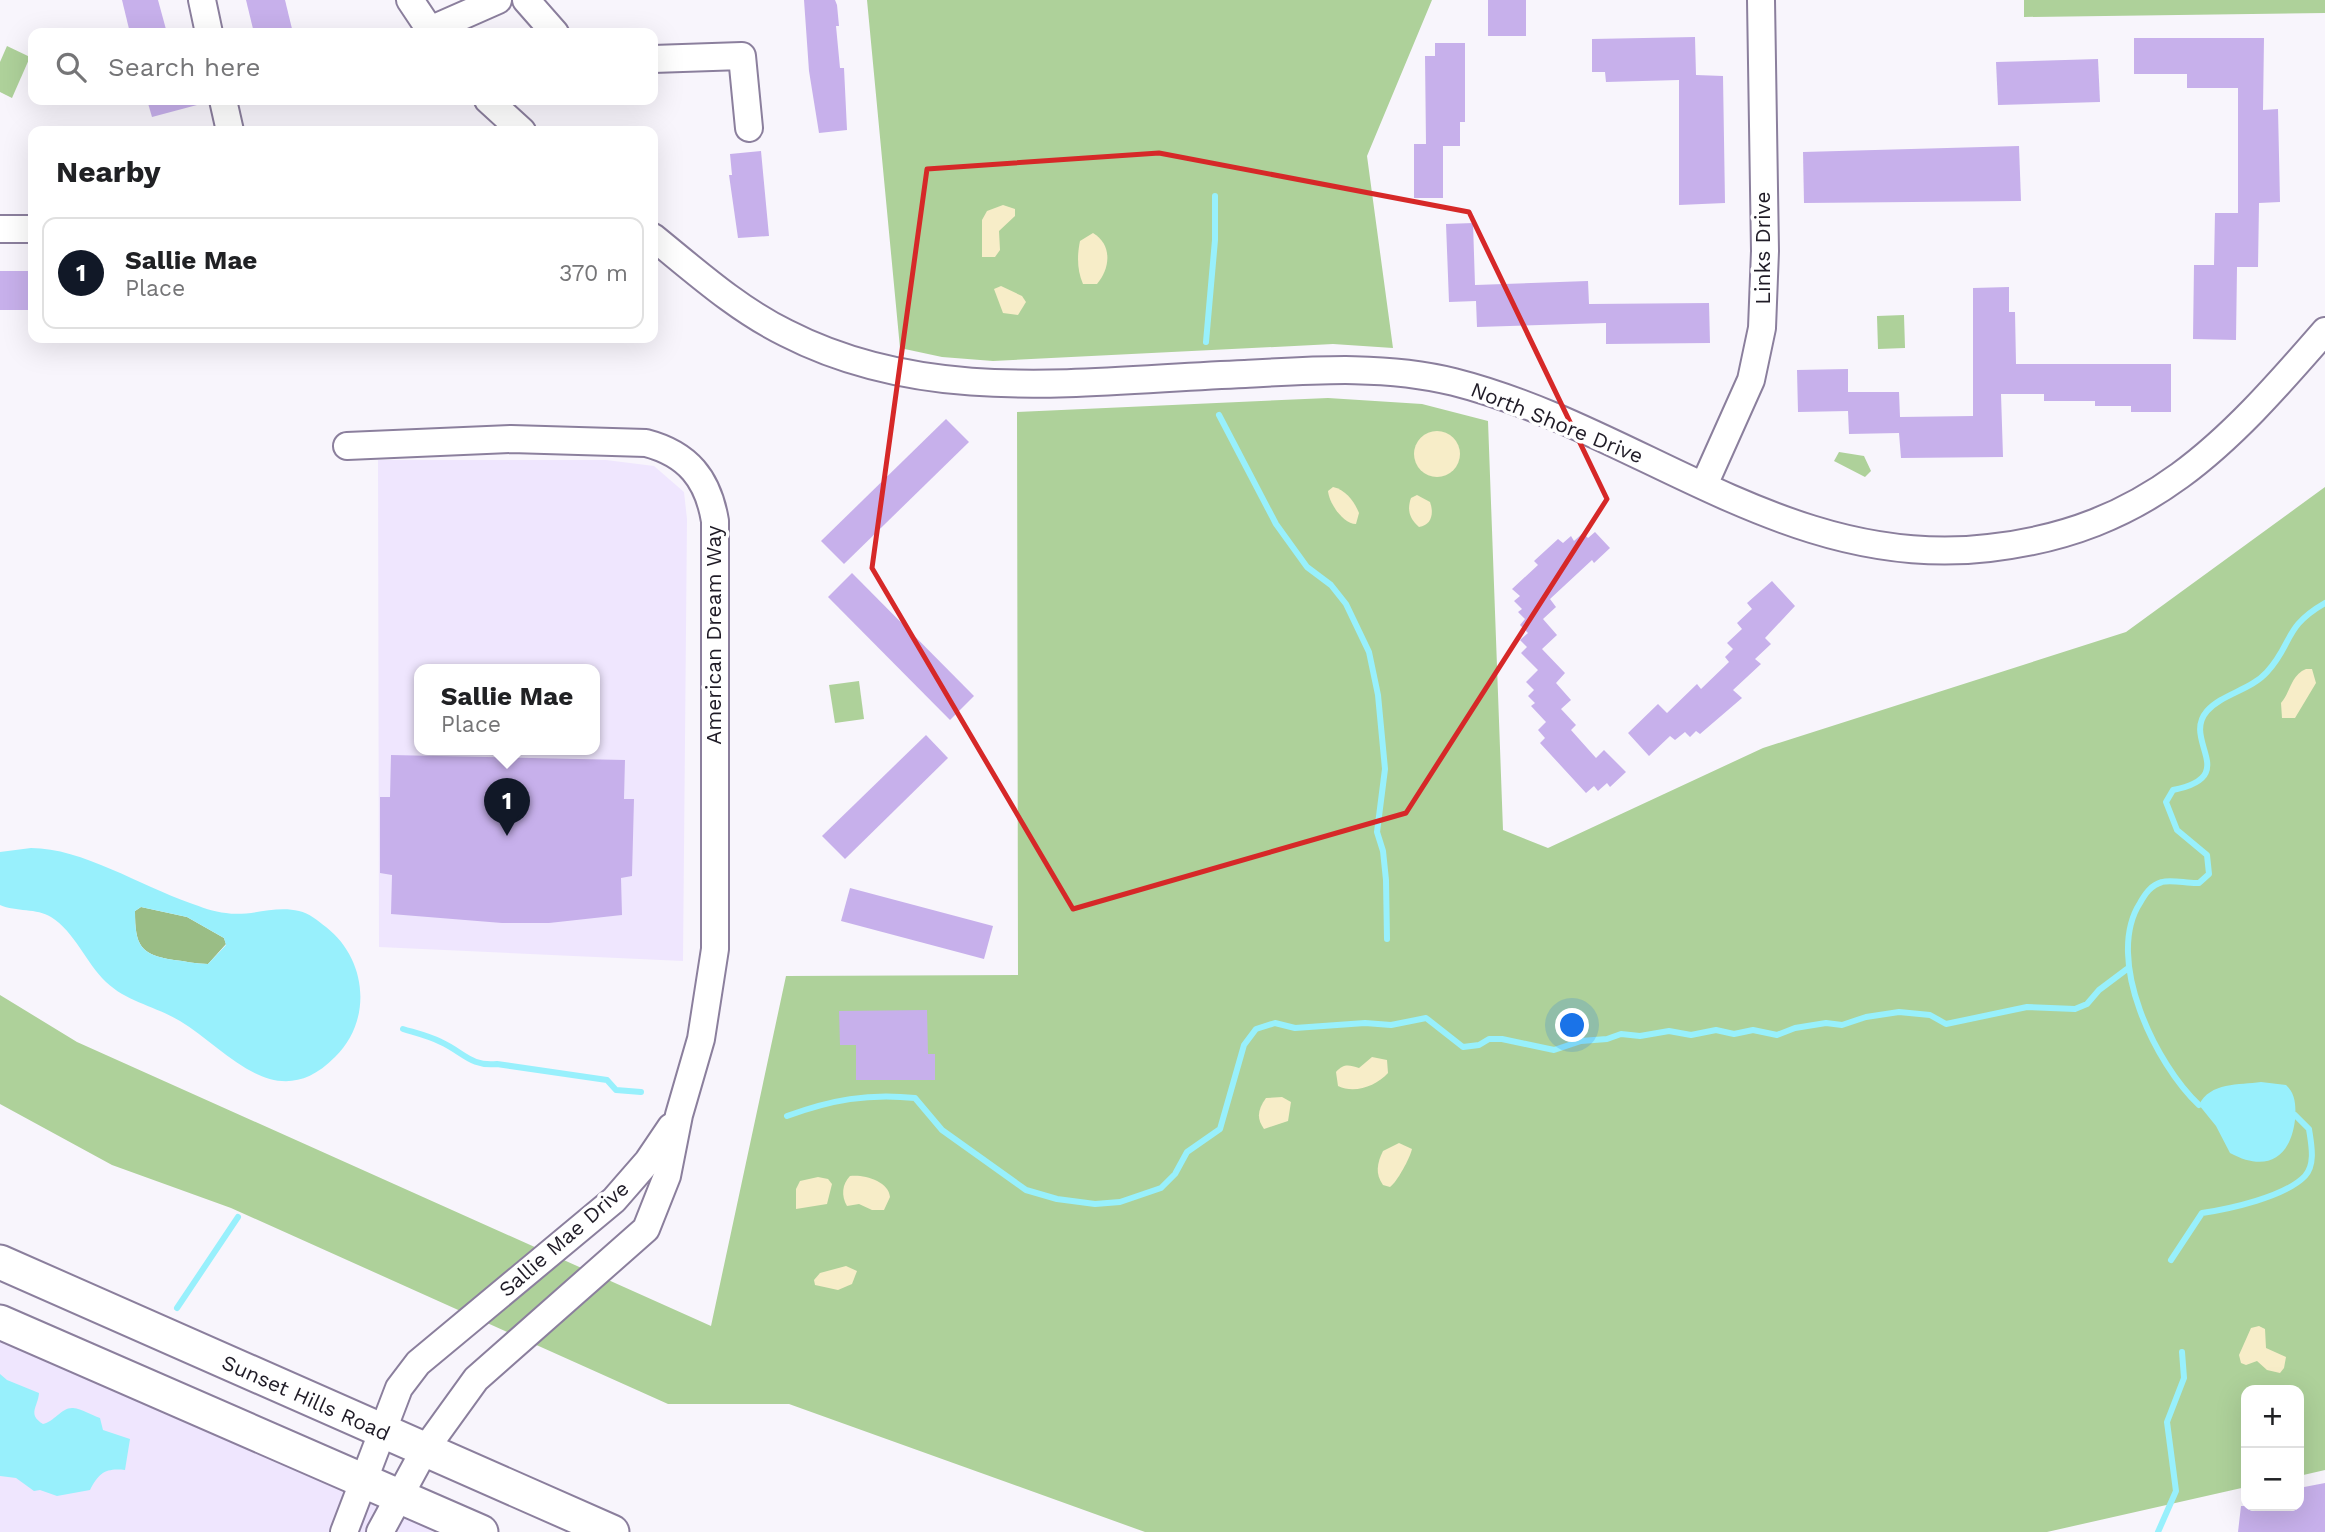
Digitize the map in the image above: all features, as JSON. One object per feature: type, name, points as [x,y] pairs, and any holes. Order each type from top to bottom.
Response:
[{"type":"main road","name":"Sunset Hills Road","points":[[0,1262],[612,1532]]},
{"type":"main road","points":[[0,1322],[481,1532]]},
{"type":"street","points":[[202,0],[208,28]]},
{"type":"street","points":[[410,0],[428,28]]},
{"type":"street","points":[[439,28],[498,0]]},
{"type":"street","points":[[526,0],[551,28]]},
{"type":"street","name":"Links Drive","points":[[1704,485],[1751,380],[1762,328],[1765,251],[1761,0]]},
{"type":"street","points":[[658,59],[742,56],[749,128]]},
{"type":"street","points":[[224,105],[229,126]]},
{"type":"street","points":[[493,105],[517,126]]},
{"type":"street","points":[[0,229],[28,229]]},
{"type":"street","name":"North Shore Drive","points":[[658,241],[730,298],[784,332],[827,352],[912,377],[958,383],[1018,384],[1316,370],[1375,370],[1410,374],[1495,394],[1811,531],[1868,546],[1963,551],[2037,540],[2121,511],[2195,466],[2249,418],[2325,331]]},
{"type":"street","name":"American Dream Way","points":[[347,446],[511,439],[646,443],[666,449],[684,459],[708,489],[715,521],[715,949],[701,1039],[678,1115]]},
{"type":"street","name":"Sallie Mae Drive","points":[[344,1532],[380,1431],[399,1388],[418,1363],[614,1200],[632,1181],[678,1115]]},
{"type":"street","name":"Sallie Mae Drive","points":[[380,1532],[397,1495],[424,1451],[476,1379],[646,1229],[656,1210],[667,1176],[678,1115]]},
{"type":"highlighted area","points":[[1159,153],[1469,212],[1607,499],[1406,813],[1073,909],[872,568],[927,169]]},
{"type":"shaded area","points":[[378,460],[606,460],[654,466],[684,492],[687,519],[683,961],[379,947]]},
{"type":"shaded area","points":[[0,1321],[441,1532],[0,1532]]},
{"type":"green space","points":[[867,0],[1432,0],[1367,156],[1393,348],[1333,344],[993,361],[942,357],[900,348]]},
{"type":"green space","points":[[2024,0],[2325,0],[2325,13],[2024,17]]},
{"type":"green space","points":[[7,46],[28,56],[12,98],[0,92],[0,62]]},
{"type":"green space","points":[[1904,315],[1905,348],[1878,349],[1877,316]]},
{"type":"green space","points":[[1328,398],[1422,404],[1488,421],[1503,830],[1548,848],[1763,748],[2126,632],[2325,487],[2325,1470],[2304,1475],[2304,1385],[2241,1385],[2241,1488],[2047,1532],[1145,1532],[789,1404],[668,1404],[231,1208],[112,1165],[0,1104],[0,995],[77,1042],[711,1326],[786,976],[1018,975],[1017,412]]},
{"type":"green space","points":[[1839,452],[1864,456],[1871,471],[1865,477],[1834,461]]},
{"type":"green space","points":[[859,681],[864,719],[835,723],[829,685]]},
{"type":"green space","points":[[141,907],[187,917],[224,938],[226,944],[208,964],[154,955],[138,940],[135,911]]},
{"type":"sand","points":[[1003,205],[1015,209],[1015,216],[999,231],[1000,250],[995,257],[982,257],[982,220],[987,211]]},
{"type":"sand","points":[[1093,233],[1104,244],[1107,264],[1097,284],[1083,284],[1078,263],[1080,241]]},
{"type":"sand","points":[[1001,286],[1022,296],[1026,302],[1018,315],[1003,313],[994,289]]},
{"type":"sand","points":[[1437,431],[1453,438],[1460,454],[1453,470],[1437,477],[1421,470],[1414,454],[1421,438]]},
{"type":"sand","points":[[1333,487],[1346,493],[1355,504],[1359,513],[1356,524],[1346,521],[1334,507],[1328,491]]},
{"type":"sand","points":[[1417,495],[1430,502],[1432,510],[1427,524],[1419,527],[1413,521],[1409,510],[1411,498]]},
{"type":"sand","points":[[2306,669],[2312,669],[2316,683],[2295,718],[2282,718],[2281,703],[2294,679]]},
{"type":"sand","points":[[1372,1057],[1387,1060],[1388,1073],[1383,1078],[1358,1089],[1338,1086],[1336,1072],[1339,1069],[1347,1066],[1359,1068]]},
{"type":"sand","points":[[1282,1097],[1291,1102],[1288,1121],[1264,1129],[1259,1117],[1263,1102],[1266,1098]]},
{"type":"sand","points":[[1399,1143],[1412,1149],[1411,1153],[1393,1184],[1390,1187],[1383,1185],[1378,1173],[1381,1155],[1383,1151]]},
{"type":"sand","points":[[850,1176],[868,1178],[889,1191],[890,1197],[884,1210],[872,1210],[859,1204],[847,1206],[843,1190]]},
{"type":"sand","points":[[818,1177],[828,1179],[832,1184],[827,1204],[796,1209],[796,1189],[800,1181]]},
{"type":"sand","points":[[846,1266],[857,1271],[852,1284],[838,1290],[815,1285],[814,1280],[820,1273]]},
{"type":"sand","points":[[2259,1326],[2265,1329],[2266,1348],[2286,1357],[2280,1373],[2267,1370],[2257,1361],[2246,1365],[2241,1363],[2239,1355],[2251,1328]]},
{"type":"water","points":[[31,848],[70,854],[217,912],[244,914],[290,910],[310,915],[340,940],[357,972],[360,1008],[347,1042],[335,1057],[313,1074],[293,1081],[273,1080],[253,1072],[180,1021],[114,989],[99,974],[67,931],[51,917],[39,912],[0,905],[0,852]],"holes":[[[141,907],[187,917],[224,938],[226,945],[208,964],[154,955],[138,940],[135,911]]]},
{"type":"water","points":[[2261,1082],[2286,1085],[2295,1101],[2295,1120],[2288,1145],[2281,1153],[2274,1159],[2254,1161],[2230,1153],[2216,1126],[2199,1105],[2210,1092],[2218,1088]]},
{"type":"water","points":[[0,1374],[7,1380],[39,1393],[34,1413],[43,1424],[73,1408],[100,1418],[103,1430],[130,1439],[125,1470],[103,1473],[90,1490],[57,1496],[40,1490],[34,1491],[16,1478],[0,1476]]},
{"type":"building","points":[[122,0],[158,0],[166,28],[129,28]]},
{"type":"building","points":[[246,0],[285,0],[292,28],[253,28]]},
{"type":"building","points":[[804,0],[835,0],[837,5],[839,26],[836,26],[840,68],[844,68],[847,130],[819,133],[809,71]]},
{"type":"building","points":[[1488,0],[1526,0],[1526,36],[1488,36]]},
{"type":"building","points":[[1695,37],[1696,75],[1723,76],[1725,203],[1679,205],[1679,80],[1606,82],[1605,72],[1592,72],[1592,39]]},
{"type":"building","points":[[2134,38],[2264,38],[2263,110],[2278,109],[2280,202],[2259,203],[2258,267],[2237,267],[2236,340],[2193,339],[2194,265],[2214,265],[2215,213],[2238,213],[2238,88],[2187,88],[2187,74],[2134,74]]},
{"type":"building","points":[[1435,43],[1465,43],[1465,122],[1460,122],[1460,146],[1443,146],[1443,198],[1414,198],[1414,144],[1426,144],[1425,56],[1435,56]]},
{"type":"building","points":[[2098,59],[2100,102],[1998,105],[1996,62]]},
{"type":"building","points":[[148,105],[197,105],[152,117]]},
{"type":"building","points":[[2019,146],[2021,201],[1804,203],[1803,152]]},
{"type":"building","points":[[761,151],[769,236],[738,238],[729,175],[732,175],[730,154]]},
{"type":"building","points":[[1473,223],[1475,285],[1588,281],[1589,304],[1709,303],[1710,343],[1606,344],[1606,323],[1477,327],[1476,301],[1449,302],[1446,224]]},
{"type":"building","points":[[0,271],[28,271],[28,310],[0,310]]},
{"type":"building","points":[[2009,287],[2009,312],[2015,312],[2016,364],[2171,364],[2171,412],[2131,412],[2131,406],[2095,406],[2095,401],[2044,401],[2044,394],[2001,394],[2003,457],[1901,458],[1899,433],[1849,434],[1848,411],[1798,412],[1797,370],[1848,369],[1848,392],[1899,392],[1900,417],[1973,416],[1973,288]]},
{"type":"building","points":[[946,419],[969,442],[844,564],[821,541]]},
{"type":"building","points":[[1595,532],[1610,548],[1594,563],[1592,560],[1550,599],[1556,607],[1543,619],[1557,635],[1542,649],[1565,673],[1556,683],[1571,700],[1561,709],[1576,725],[1571,730],[1596,758],[1604,750],[1626,772],[1610,787],[1607,783],[1598,791],[1594,786],[1586,793],[1540,743],[1545,738],[1538,730],[1546,722],[1531,706],[1535,703],[1528,696],[1534,690],[1526,682],[1538,670],[1521,653],[1527,647],[1520,640],[1528,633],[1520,625],[1525,619],[1518,612],[1522,609],[1514,601],[1520,596],[1512,589],[1538,565],[1534,561],[1558,539],[1563,543],[1571,536],[1574,541],[1583,533],[1588,538]]},
{"type":"building","points":[[852,573],[974,696],[950,720],[828,597]]},
{"type":"building","points":[[1772,581],[1795,606],[1765,638],[1771,644],[1755,659],[1761,664],[1733,690],[1742,698],[1700,734],[1696,731],[1690,737],[1685,732],[1675,740],[1670,736],[1649,756],[1628,733],[1658,704],[1667,713],[1697,684],[1701,689],[1729,662],[1725,657],[1733,649],[1727,643],[1742,629],[1737,623],[1752,609],[1747,603]]},
{"type":"building","points":[[926,735],[948,758],[845,859],[822,836]]},
{"type":"building","points":[[391,755],[625,760],[624,799],[634,799],[632,876],[621,878],[622,915],[549,923],[502,923],[391,914],[392,875],[380,873],[380,797],[390,797]]},
{"type":"building","points":[[850,888],[993,926],[984,959],[841,921]]},
{"type":"building","points":[[927,1010],[928,1054],[935,1054],[935,1080],[856,1080],[856,1045],[840,1045],[839,1011]]},
{"type":"building","points":[[2325,1483],[2325,1532],[2238,1532],[2241,1506],[2241,1511],[2304,1511],[2304,1487]]},
{"type":"waterway","points":[[1206,342],[1215,240],[1215,196]]},
{"type":"waterway","points":[[1219,415],[1276,524],[1307,567],[1331,585],[1346,604],[1369,652],[1378,695],[1385,769],[1377,832],[1383,851],[1386,880],[1387,939]]},
{"type":"waterway","points":[[2199,1105],[2167,1064],[2140,1010],[2128,953],[2130,926],[2142,900],[2155,885],[2166,881],[2199,883],[2209,874],[2207,855],[2177,830],[2166,802],[2173,790],[2193,784],[2204,776],[2206,756],[2200,734],[2201,722],[2207,711],[2220,700],[2245,688],[2267,672],[2295,628],[2325,603]]},
{"type":"waterway","points":[[787,1116],[850,1099],[881,1096],[915,1098],[942,1130],[1026,1190],[1057,1199],[1095,1204],[1120,1202],[1161,1188],[1175,1174],[1187,1152],[1220,1129],[1244,1045],[1256,1029],[1275,1023],[1295,1028],[1365,1023],[1391,1025],[1426,1018],[1463,1047],[1479,1045],[1489,1039],[1502,1039],[1554,1050],[1581,1041],[1607,1039],[1621,1034],[1640,1036],[1669,1031],[1691,1035],[1716,1030],[1734,1034],[1753,1030],[1777,1035],[1795,1028],[1826,1023],[1842,1025],[1866,1017],[1899,1012],[1930,1015],[1946,1024],[2027,1007],[2075,1009],[2087,1004],[2099,990],[2127,969]]},
{"type":"waterway","points":[[403,1029],[436,1040],[480,1063],[607,1080],[616,1090],[641,1092]]},
{"type":"waterway","points":[[2171,1260],[2202,1213],[2271,1196],[2305,1176],[2311,1166],[2312,1147],[2309,1129],[2295,1115]]},
{"type":"waterway","points":[[177,1308],[238,1217]]},
{"type":"waterway","points":[[2158,1532],[2176,1491],[2167,1422],[2184,1378],[2182,1352]]},
{"type":"place","name":"Sallie Mae","points":[[507,836]]}]
